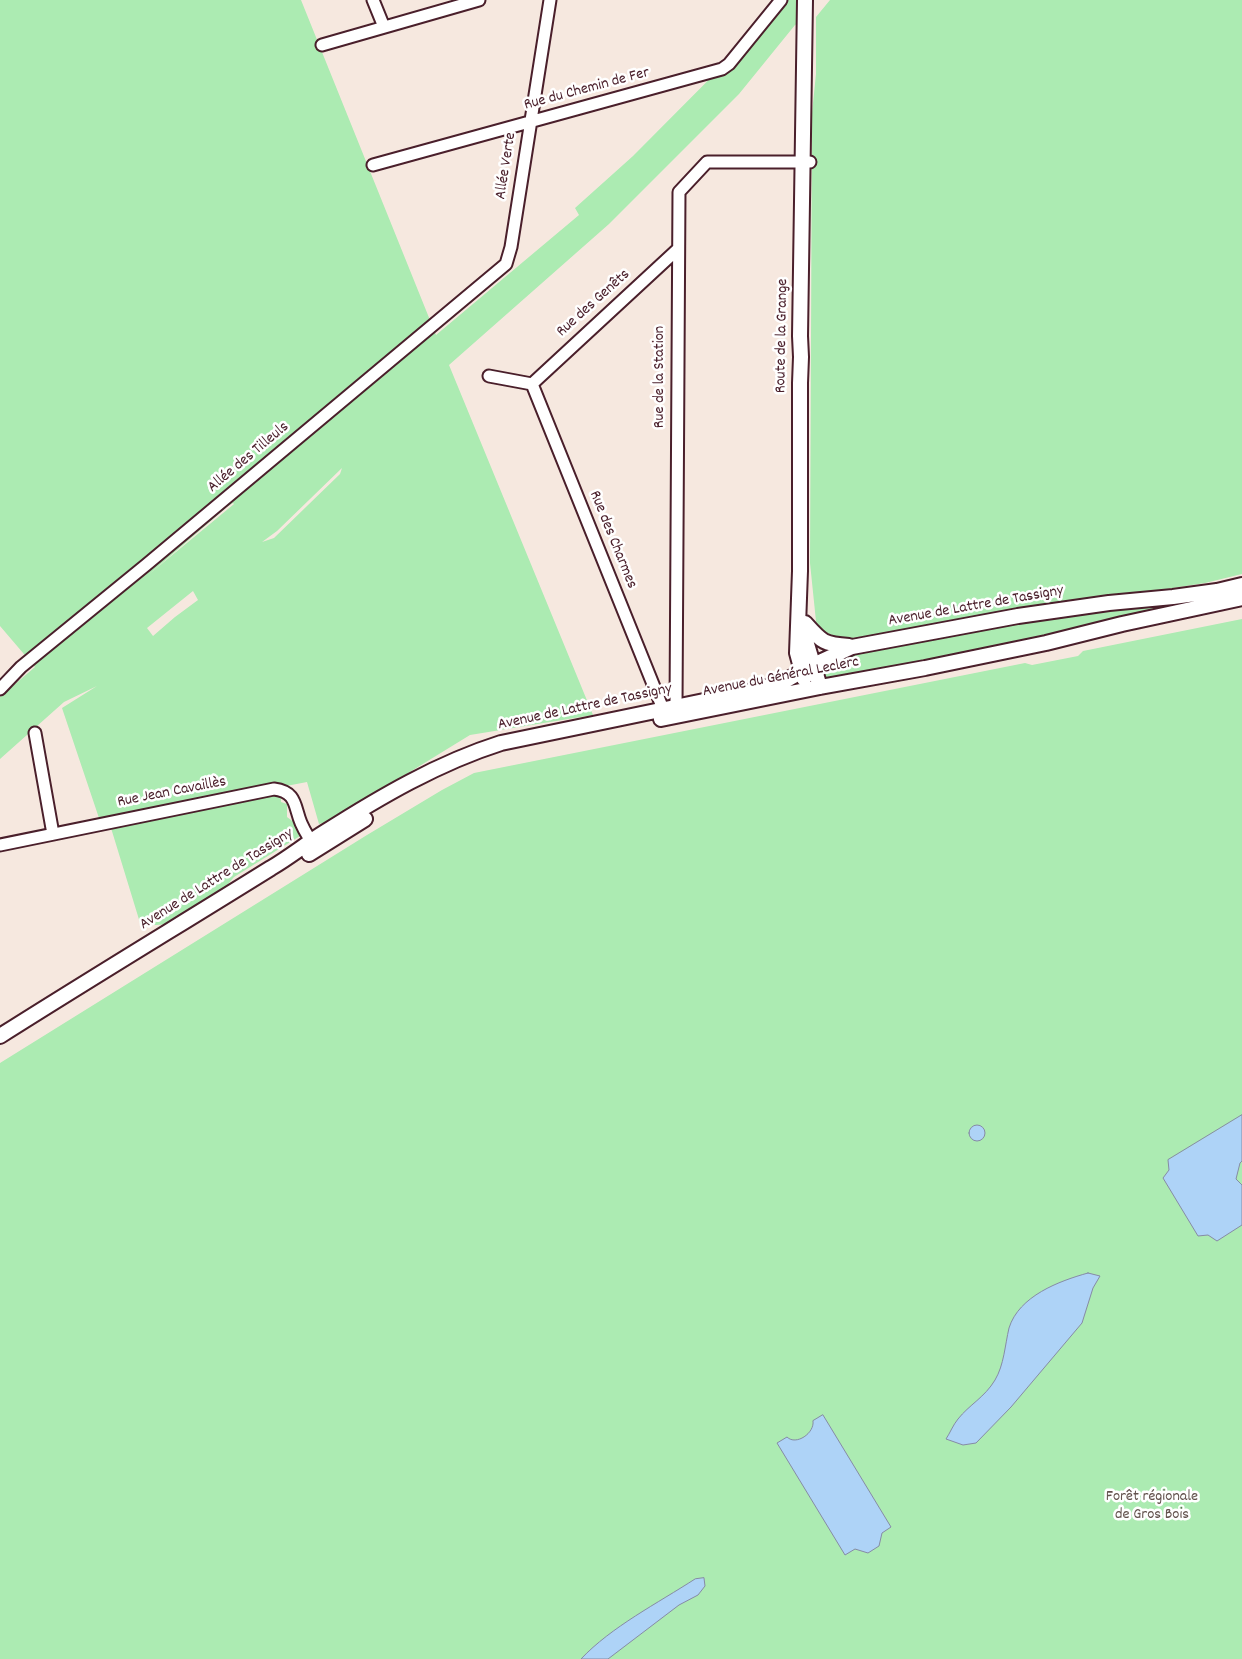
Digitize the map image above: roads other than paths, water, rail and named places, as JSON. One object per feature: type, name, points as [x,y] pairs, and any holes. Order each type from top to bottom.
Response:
[{"type":"main road","name":"Route de la Grange","points":[[807,0],[806,162],[800,336],[802,357],[800,384],[801,623],[797,653],[807,668]]},
{"type":"main road","name":"Avenue de Lattre de Tassigny","points":[[0,1036],[314,845],[399,788],[476,751],[501,743],[757,690],[785,681],[807,668],[852,647],[1018,616],[1173,598],[1242,585]]},
{"type":"main road","name":"Avenue du Général Leclerc","points":[[314,845],[417,787],[457,767],[490,754],[597,731],[1036,645],[1242,598]]},
{"type":"main road","name":"Route de la Grange","points":[[801,623],[805,636],[807,668]]},
{"type":"main road","points":[[801,623],[822,641],[833,645],[852,647]]},
{"type":"main road","points":[[785,681],[797,653]]},
{"type":"main road","points":[[807,668],[814,688]]},
{"type":"main road","points":[[0,1045],[314,845]]},
{"type":"street","points":[[373,0],[384,27]]},
{"type":"street","points":[[322,45],[479,0]]},
{"type":"street","name":"Allée Verte","points":[[511,247],[550,0]]},
{"type":"street","name":"Rue du Chemin de Fer","points":[[373,165],[722,69],[729,64],[780,0]]},
{"type":"street","name":"Rue de la Station","points":[[670,707],[679,192],[707,162],[806,162]]},
{"type":"street","name":"Allée des Tilleuls","points":[[0,689],[6,675],[504,266],[508,260],[511,247]]},
{"type":"street","name":"Rue des Genêts","points":[[532,384],[678,249]]},
{"type":"street","points":[[490,376],[532,384]]},
{"type":"street","name":"Rue des Charmes","points":[[532,384],[670,707]]},
{"type":"street","points":[[35,733],[53,834]]},
{"type":"street","name":"Rue Jean Cavaillès","points":[[0,845],[274,789],[284,791],[292,798],[300,821],[314,845]]},
{"type":"water","points":[[1242,1115],[1242,1161],[1236,1179],[1242,1185],[1242,1225],[1217,1241],[1208,1235],[1198,1236],[1163,1178],[1169,1170],[1168,1160]]},
{"type":"water","points":[[974,1125],[980,1125],[985,1130],[983,1139],[974,1141],[969,1136],[969,1130]]},
{"type":"water","points":[[1088,1273],[1100,1276],[1093,1288],[1082,1323],[1011,1407],[976,1443],[963,1445],[946,1439],[958,1419],[987,1391],[995,1380],[1002,1361],[1009,1328],[1021,1307],[1041,1291],[1065,1280]]},
{"type":"water","points":[[823,1415],[891,1527],[882,1533],[879,1546],[868,1553],[855,1549],[845,1555],[777,1443],[787,1437],[795,1440],[804,1437],[811,1430],[813,1421]]},
{"type":"water","points":[[704,1578],[705,1586],[698,1595],[679,1605],[608,1659],[581,1659],[606,1636],[635,1616],[695,1579]]},
{"type":"park label","name":"Forêt régionale de Gros Bois","points":[[1152,1507]]}]
